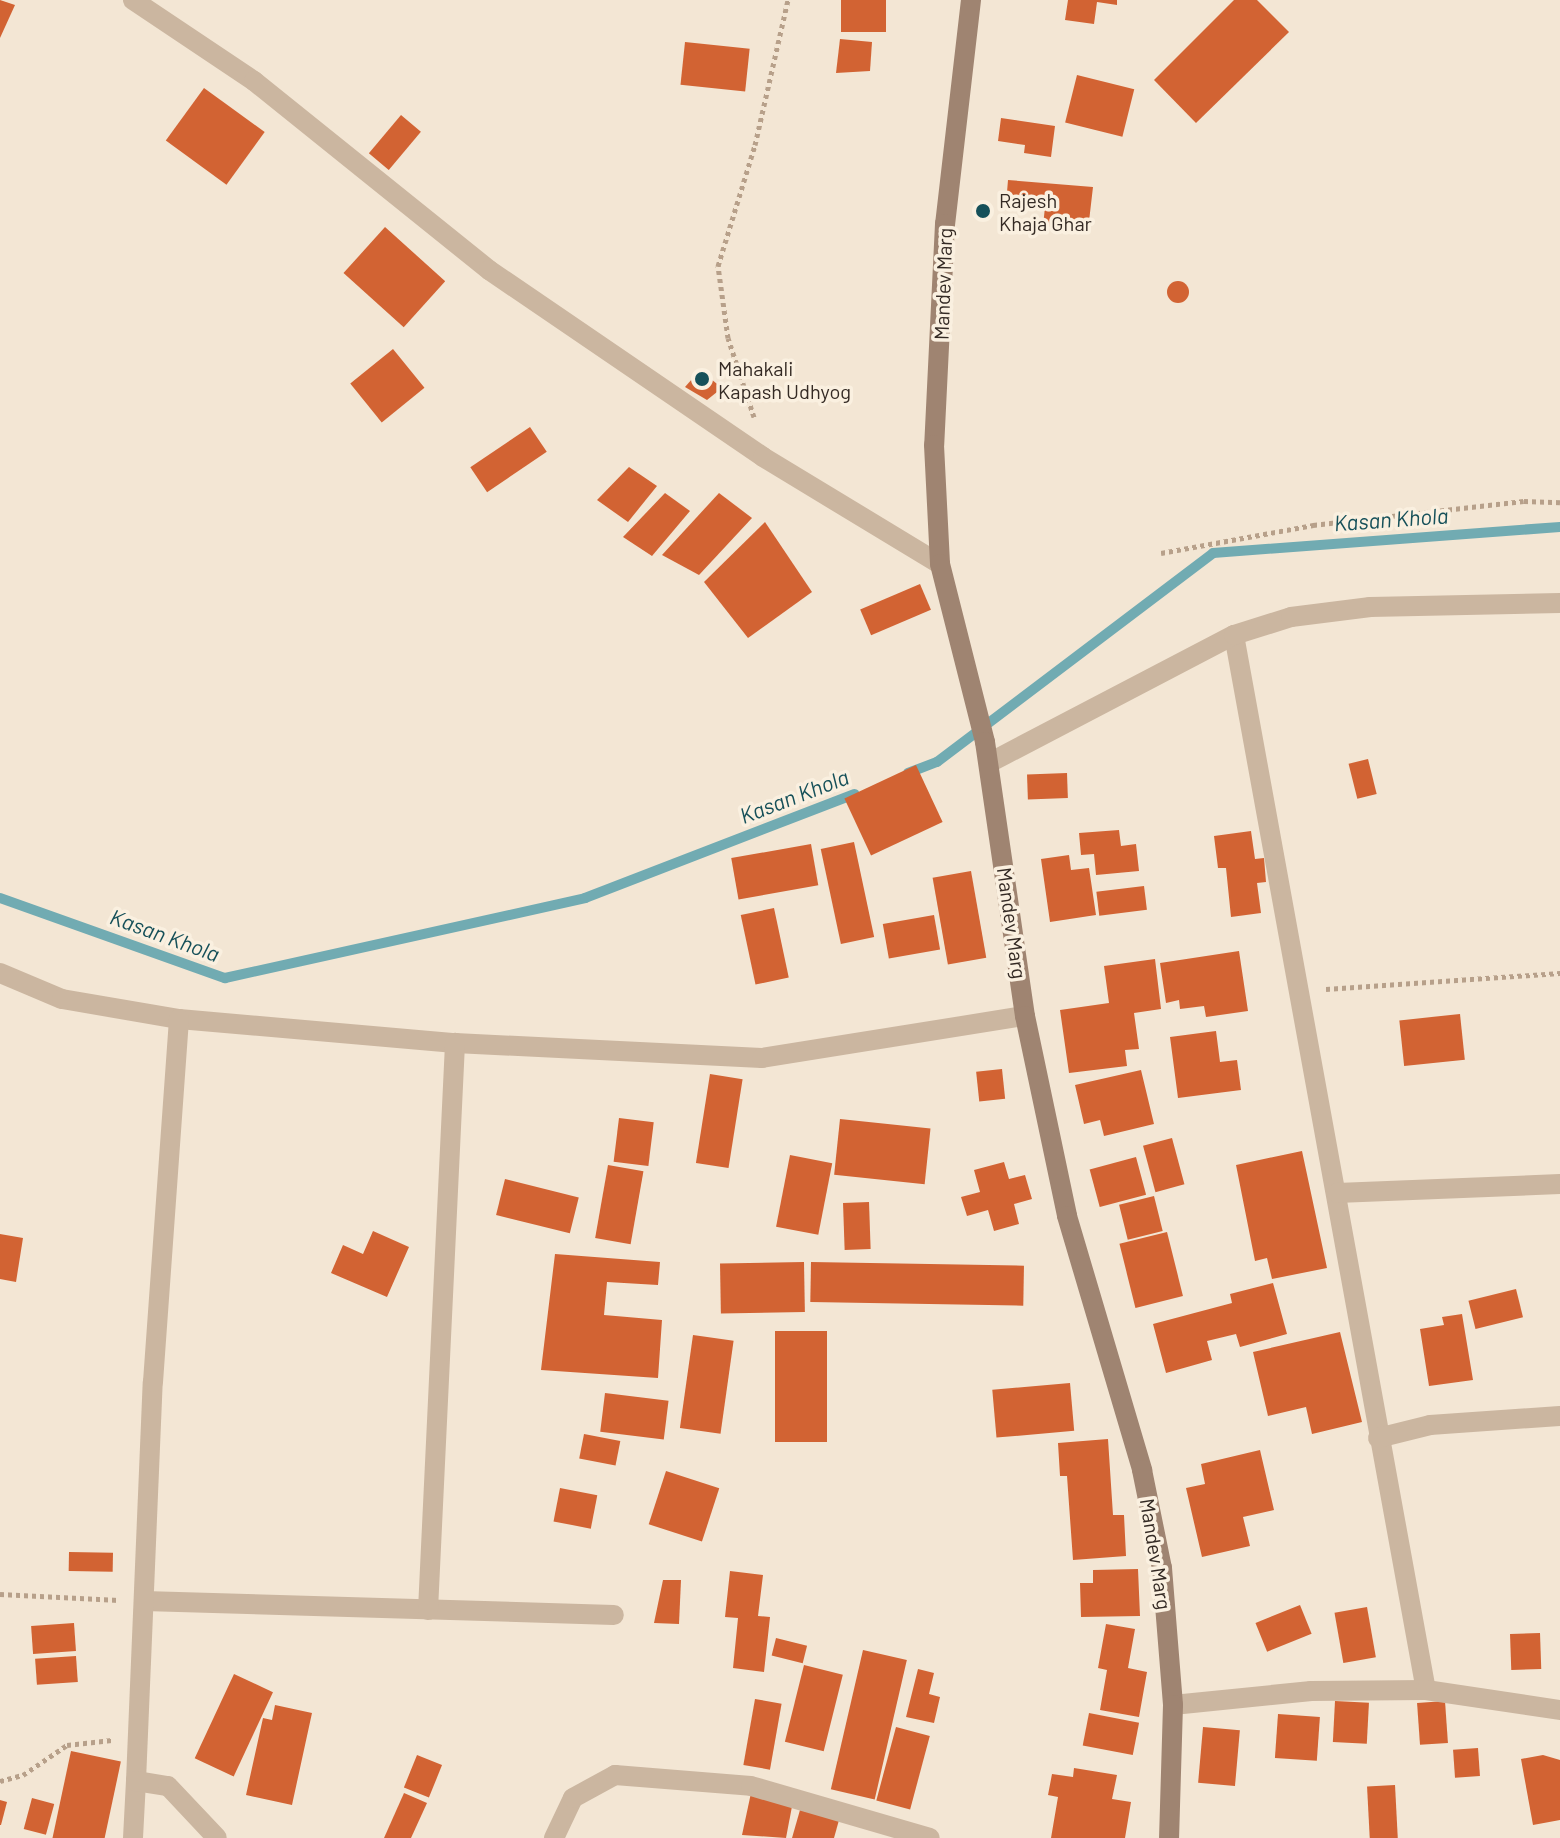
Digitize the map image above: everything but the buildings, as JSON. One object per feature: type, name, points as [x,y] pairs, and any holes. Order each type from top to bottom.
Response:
[{"type":"main road","name":"Mandev Marg","points":[[971,0],[945,224],[934,445],[940,564],[961,633],[985,742],[1025,1016],[1067,1216],[1142,1470],[1162,1568],[1173,1705],[1169,1838]]},
{"type":"street","points":[[133,0],[254,81],[489,270],[763,457],[940,564]]},
{"type":"street","points":[[989,763],[1234,635],[1291,617],[1370,607],[1560,603]]},
{"type":"street","points":[[1234,635],[1296,991],[1337,1193],[1378,1438],[1426,1690]]},
{"type":"street","points":[[0,973],[62,999],[179,1019],[455,1043],[762,1058],[1025,1016]]},
{"type":"street","points":[[133,1838],[153,1382],[179,1019]]},
{"type":"street","points":[[428,1610],[455,1043]]},
{"type":"street","points":[[1337,1193],[1560,1184]]},
{"type":"street","points":[[1378,1438],[1430,1425],[1560,1416]]},
{"type":"street","points":[[144,1601],[614,1615]]},
{"type":"street","points":[[1173,1705],[1311,1691],[1426,1690],[1560,1710]]},
{"type":"street","points":[[554,1838],[573,1798],[615,1775],[751,1786],[930,1838]]},
{"type":"street","points":[[136,1781],[168,1786],[217,1838]]},
{"type":"path","points":[[763,457],[728,338],[718,266],[755,145],[788,0]]},
{"type":"path","points":[[1161,553],[1313,525],[1524,501],[1560,502]]},
{"type":"path","points":[[1296,991],[1560,973]]},
{"type":"path","points":[[0,1594],[144,1601]]},
{"type":"path","points":[[0,1781],[23,1775],[67,1745],[137,1742]]},
{"type":"waterway","name":"Kasan Khola","points":[[908,773],[937,762],[1213,553],[1560,527]]},
{"type":"waterway","name":"Kasan Khola","points":[[0,898],[225,978],[585,898],[855,794]]},
{"type":"place","name":"Rajesh Khaja Ghar","points":[[983,211]]},
{"type":"place","name":"Mahakali Kapash Udhyog","points":[[702,379]]}]
